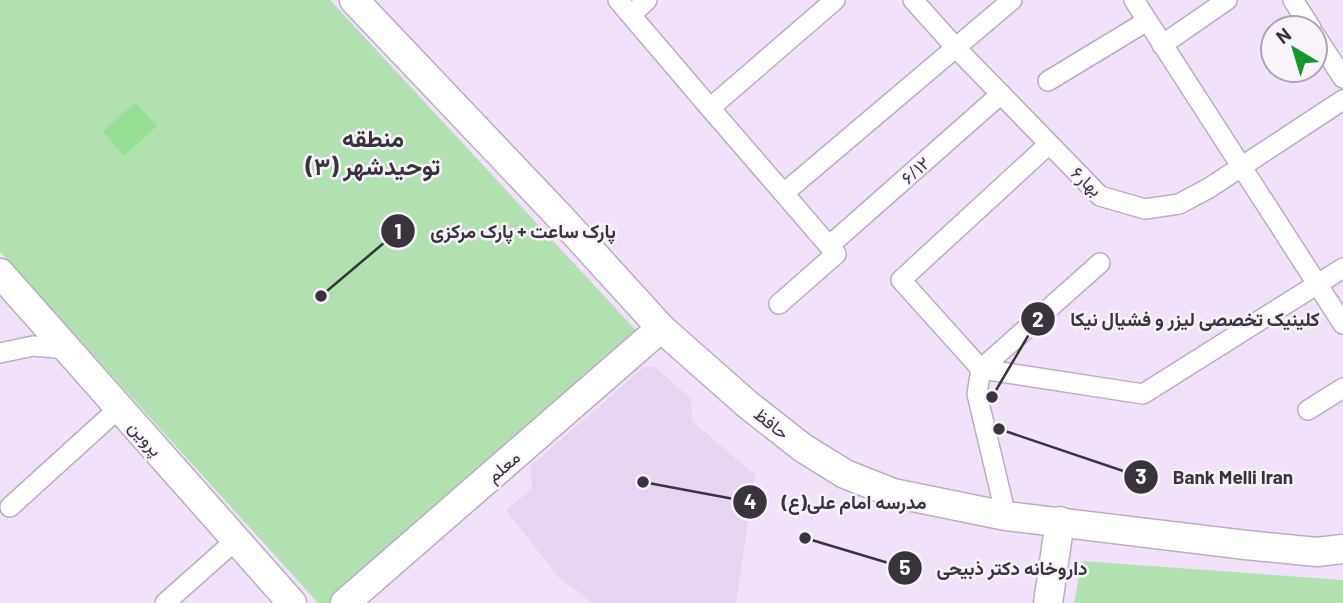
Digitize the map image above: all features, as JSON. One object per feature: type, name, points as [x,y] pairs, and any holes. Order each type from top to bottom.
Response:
[{"type":"main road","name":"حافظ","points":[[354,0],[661,328],[747,404],[803,448],[845,474],[893,493],[1006,516],[1317,552],[1343,549]]},
{"type":"main road","name":"پروین","points":[[0,273],[292,603]]},
{"type":"main road","name":"معلم","points":[[345,603],[661,328]]},
{"type":"main road","points":[[1048,603],[1060,521]]},
{"type":"street","points":[[618,0],[836,254],[779,304]]},
{"type":"street","points":[[631,15],[647,0]]},
{"type":"street","points":[[710,108],[835,0]]},
{"type":"street","name":"بهار۶","points":[[913,0],[1100,196],[1145,209],[1179,204],[1343,100]]},
{"type":"street","points":[[784,193],[1012,0]]},
{"type":"street","points":[[1133,0],[1343,324]]},
{"type":"street","points":[[1162,45],[1227,0]]},
{"type":"street","points":[[1048,81],[1147,22]]},
{"type":"street","points":[[1329,56],[1343,78]]},
{"type":"street","name":"۶/۱۲","points":[[830,245],[1001,94]]},
{"type":"street","points":[[1049,144],[901,280],[981,369],[1143,394],[1343,268]]},
{"type":"street","points":[[1006,516],[977,394],[981,369],[1100,263]]},
{"type":"street","points":[[0,352],[33,346],[68,349]]},
{"type":"street","points":[[1308,410],[1343,388]]},
{"type":"street","points":[[10,507],[119,408]]},
{"type":"street","points":[[165,603],[236,540]]},
{"type":"shaded area","points":[[0,0],[330,0],[644,339],[349,603],[318,603],[0,252]]},
{"type":"shaded area","points":[[135,103],[157,126],[124,156],[103,131]]},
{"type":"shaded area","points":[[655,367],[691,399],[692,421],[755,475],[736,603],[593,603],[558,577],[506,510],[532,489],[531,466],[643,368]]},
{"type":"shaded area","points":[[1082,561],[1343,580],[1343,603],[1074,603]]},
{"type":"place","name":"پارک ساعت + پارک مرکزی","points":[[321,296]]},
{"type":"place","name":"کلینیک تخصصی لیزر و فشیال نیکا","points":[[992,397]]},
{"type":"place","name":"Bank Melli Iran","points":[[999,429]]},
{"type":"place","name":"مدرسه امام علی(ع)","points":[[643,482]]},
{"type":"place","name":"داروخانه دکتر ذبیحی","points":[[805,538]]},
{"type":"district","name":"منطقه توحیدشهر (۳)","points":[[373,151]]}]
